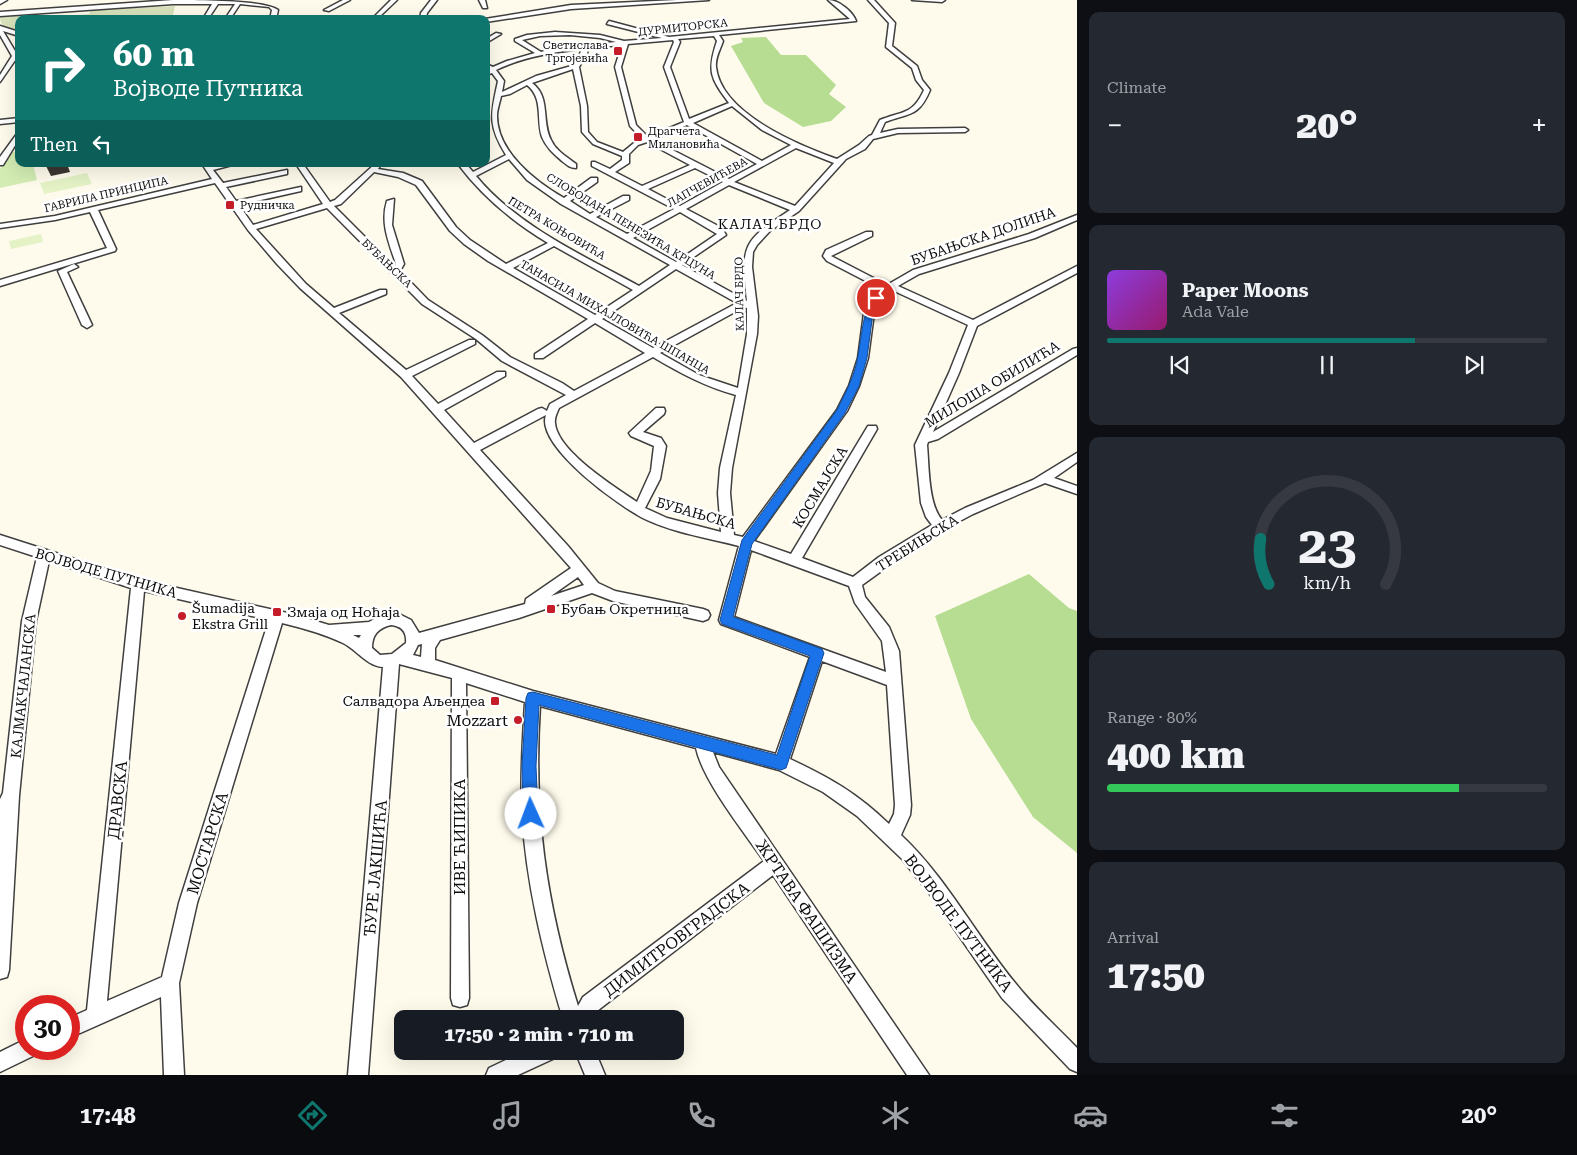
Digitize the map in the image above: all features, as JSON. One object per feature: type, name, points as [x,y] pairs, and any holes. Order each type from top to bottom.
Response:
[{"type":"street","points":[[0,2],[4,0]]},
{"type":"street","points":[[326,10],[347,0]]},
{"type":"street","points":[[378,15],[394,0]]},
{"type":"street","points":[[424,15],[434,0]]},
{"type":"street","points":[[482,0],[485,7]]},
{"type":"street","points":[[570,0],[571,8]]},
{"type":"street","points":[[490,19],[615,3],[706,0]]},
{"type":"street","name":"ДУРМИТОРСКА","points":[[490,68],[539,53],[584,47],[854,20],[843,8],[830,0]]},
{"type":"street","points":[[871,0],[892,23],[889,47],[915,68],[927,90],[922,104],[917,110],[882,122],[875,136]]},
{"type":"street","points":[[915,0],[942,0]]},
{"type":"street","points":[[206,15],[215,1]]},
{"type":"street","points":[[0,14],[120,3],[215,1],[239,2],[272,7],[275,10],[274,15]]},
{"type":"street","points":[[230,15],[239,2]]},
{"type":"street","points":[[325,3],[326,15]]},
{"type":"street","points":[[49,4],[53,10]]},
{"type":"street","points":[[530,6],[536,12]]},
{"type":"street","points":[[609,23],[673,38],[677,42],[667,67],[688,123],[764,164]]},
{"type":"street","points":[[0,29],[15,33]]},
{"type":"street","points":[[0,29],[15,56],[0,80]]},
{"type":"street","points":[[539,53],[517,40],[579,33],[601,36],[625,44],[618,67],[633,126],[646,139],[728,183],[796,209]]},
{"type":"street","points":[[490,39],[498,34]]},
{"type":"street","points":[[716,34],[720,41],[714,56],[716,80],[732,104],[756,123],[838,162]]},
{"type":"street","points":[[497,95],[508,93],[544,75],[576,66],[584,54],[584,47]]},
{"type":"street","points":[[0,64],[15,65]]},
{"type":"street","points":[[576,66],[586,134],[601,146],[625,154]]},
{"type":"street","name":"СЛОБОДАНА ПЕНЕЗИЋА КРЦУНА","points":[[490,71],[500,81],[494,116],[499,138],[510,156],[530,178],[564,202],[747,305]]},
{"type":"street","points":[[527,82],[536,89],[543,105],[543,128],[548,142],[573,166]]},
{"type":"street","points":[[625,154],[633,146],[646,139],[732,104]]},
{"type":"street","points":[[0,122],[15,120]]},
{"type":"street","name":"КАЛАЧ БРДО","points":[[728,538],[724,493],[726,468],[742,393],[753,325],[747,305],[749,252],[763,234],[796,209],[838,162],[875,136],[898,131],[966,130]]},
{"type":"street","points":[[0,163],[15,139]]},
{"type":"street","name":"ЛАПЧЕВИЋЕВА","points":[[627,238],[798,144]]},
{"type":"street","points":[[610,172],[626,161],[625,154]]},
{"type":"street","points":[[490,166],[510,156]]},
{"type":"street","points":[[539,356],[639,289],[677,267],[721,236],[722,233],[681,209],[595,164]]},
{"type":"street","points":[[641,189],[695,165]]},
{"type":"street","points":[[208,167],[251,228],[286,268],[405,375],[436,410],[474,448],[580,568],[593,587],[613,596],[703,615]]},
{"type":"street","name":"БУБАЊСКА","points":[[301,167],[307,178],[330,205],[431,307],[479,337],[500,355],[574,396]]},
{"type":"street","points":[[251,228],[330,205],[347,196],[376,167]]},
{"type":"street","name":"ТАНАСИЈА МИХАЈЛОВИЋА ШПАНЦА","points":[[376,167],[419,184],[461,237],[506,268],[703,381],[742,393]]},
{"type":"street","name":"ПЕТРА КОЊОВИЋА","points":[[464,167],[498,204],[556,242],[639,289]]},
{"type":"street","points":[[471,176],[489,167]]},
{"type":"street","name":"ГАВРИЛА ПРИНЦИПА","points":[[0,227],[219,183],[284,172]]},
{"type":"street","points":[[564,202],[594,180]]},
{"type":"street","points":[[234,204],[298,188]]},
{"type":"street","points":[[590,217],[626,198]]},
{"type":"street","points":[[391,201],[388,219],[394,251],[400,264],[395,272]]},
{"type":"street","points":[[0,283],[112,250],[93,209]]},
{"type":"street","name":"БУБАЊСКА ДОЛИНА","points":[[818,653],[726,620],[746,543],[848,400],[863,358],[871,305],[889,288],[916,272],[1024,239],[1077,217]]},
{"type":"street","points":[[870,234],[829,252],[827,257],[889,288],[973,324]]},
{"type":"street","name":"ТАНАСИЈА МИХАЈЛОВИЋА ШПАНЦА","points":[[506,268],[556,242]]},
{"type":"street","points":[[87,325],[62,271],[115,255]]},
{"type":"street","points":[[940,526],[932,517],[927,503],[920,451],[922,440],[954,374],[973,324],[1077,269]]},
{"type":"street","points":[[333,312],[383,292]]},
{"type":"street","points":[[574,396],[747,305]]},
{"type":"street","points":[[405,375],[472,342]]},
{"type":"street","name":"МИЛОША ОБИЛИЋА","points":[[922,440],[934,436],[1077,351]]},
{"type":"street","points":[[436,410],[501,374]]},
{"type":"street","name":"БУБАЊСКА","points":[[574,396],[554,406],[549,421],[555,437],[568,454],[594,479],[638,509],[665,522],[746,543],[856,584]]},
{"type":"street","points":[[638,509],[646,499],[654,480],[660,446],[657,441],[635,433],[660,411]]},
{"type":"street","points":[[474,448],[542,412]]},
{"type":"street","name":"КОСМАЈСКА","points":[[794,560],[872,429]]},
{"type":"street","name":"ТРЕБИЊСКА","points":[[856,584],[884,561],[940,526],[969,511],[1028,488],[1077,457]]},
{"type":"street","points":[[1045,479],[1077,490]]},
{"type":"street","name":"ВОЈВОДЕ ПУТНИКА","points":[[0,540],[138,584],[329,631],[365,650],[375,660],[395,659],[432,663],[459,675],[533,698],[781,763],[829,786],[863,810],[892,837],[933,884],[1010,991],[1077,1062]]},
{"type":"street","name":"КАЈМАКЧАЛАНСКА","points":[[0,815],[11,795],[29,621],[44,555]]},
{"type":"street","points":[[518,612],[580,568]]},
{"type":"street","name":"ДРАВСКА","points":[[96,1015],[138,584]]},
{"type":"street","points":[[856,584],[858,600],[880,624],[889,639],[894,681],[902,805],[902,815],[892,837]]},
{"type":"street","points":[[395,659],[412,644],[439,633],[518,612],[593,587]]},
{"type":"street","name":"МОСТАРСКА","points":[[174,1075],[170,983],[188,903],[277,617]]},
{"type":"street","name":"ВОЈВОДЕ ПУТНИКА","points":[[329,631],[370,628],[383,620],[390,619],[404,623],[409,627]]},
{"type":"street","points":[[412,644],[409,627],[439,633]]},
{"type":"street","points":[[365,650],[365,635],[370,628]]},
{"type":"street","points":[[432,663],[428,647],[439,633]]},
{"type":"street","name":"ВОЈВОДЕ ПУТНИКА","points":[[412,644],[432,663]]},
{"type":"street","points":[[781,763],[818,653],[894,681]]},
{"type":"street","name":"ЂУРЕ ЈАКШИЋА","points":[[358,1075],[395,659]]},
{"type":"street","name":"ИВЕ ЋИПИКА","points":[[459,675],[460,998]]},
{"type":"street","points":[[533,698],[529,766],[531,830],[543,909],[556,967],[570,1010]]},
{"type":"street","name":"ЖРТАВА ФАШИЗМА","points":[[704,743],[706,758],[713,772],[919,1075]]},
{"type":"street","points":[[0,970],[11,795]]},
{"type":"street","name":"ДИМИТРОВГРАДСКА","points":[[586,1010],[590,1004],[776,863]]},
{"type":"street","points":[[80,1023],[170,983]]},
{"type":"street","points":[[0,1062],[15,1054]]},
{"type":"street","points":[[496,1075],[528,1060]]},
{"type":"street","points":[[589,1060],[595,1075]]},
{"type":"green space","points":[[175,6],[173,15],[76,15],[89,14],[91,10]]},
{"type":"green space","points":[[15,16],[15,32],[4,26],[0,21],[0,17]]},
{"type":"green space","points":[[766,37],[781,55],[806,55],[836,85],[829,94],[846,107],[831,121],[803,127],[764,103],[731,46],[743,42],[741,38]]},
{"type":"green space","points":[[15,152],[15,167],[34,167],[37,180],[0,188],[0,169],[9,153]]},
{"type":"green space","points":[[87,173],[92,184],[44,194],[40,183]]},
{"type":"green space","points":[[41,234],[43,242],[11,249],[9,241]]},
{"type":"green space","points":[[1029,574],[1069,608],[1077,611],[1077,853],[1033,817],[971,719],[935,616]]},
{"type":"place","name":"Светислава Тргојевића","points":[[618,51]]},
{"type":"place","name":"Драгчета Милановића","points":[[638,137]]},
{"type":"place","name":"Рудничка","points":[[230,205]]},
{"type":"place","name":"Бубањ Окретница","points":[[551,609]]},
{"type":"place","name":"Змаја од Ноћаја","points":[[277,612]]},
{"type":"place","name":"Šumadija Ekstra Grill","points":[[182,616]]},
{"type":"place","name":"Салвадора Аљендеа","points":[[495,701]]},
{"type":"place","name":"Mozzart","points":[[518,720]]},
{"type":"district","name":"КАЛАЧ БРДО","points":[[770,224]]},
{"type":"route","points":[[531,814],[529,766],[533,698],[781,763],[818,653],[726,620],[746,543],[842,411],[848,400],[860,370],[869,313],[871,305],[876,298]]}]
